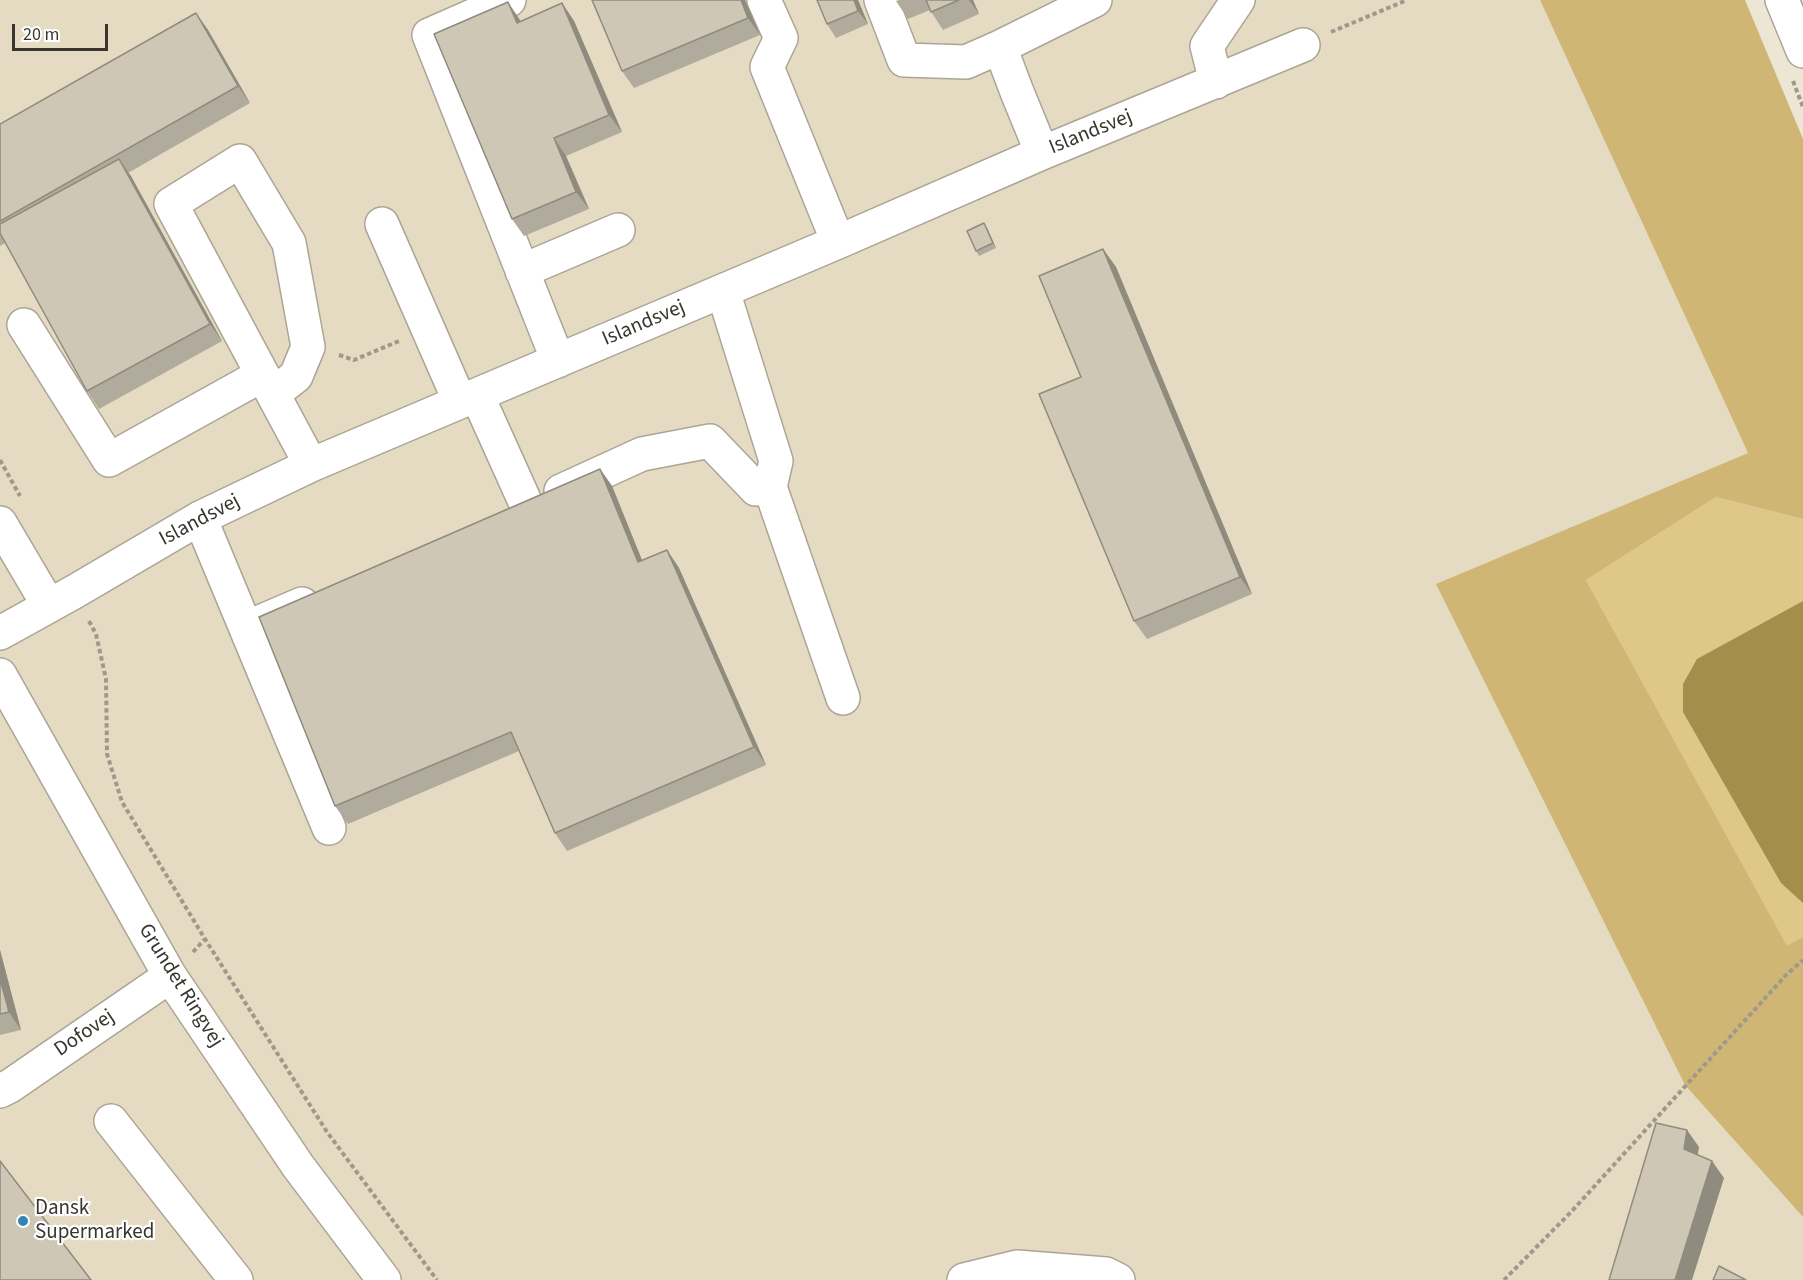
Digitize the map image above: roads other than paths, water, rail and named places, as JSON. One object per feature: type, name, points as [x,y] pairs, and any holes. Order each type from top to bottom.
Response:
[{"type":"street","points":[[509,0],[429,34],[558,361]]},
{"type":"street","points":[[764,0],[781,38],[767,67],[838,242]]},
{"type":"street","points":[[881,0],[904,60],[966,62],[1095,0]]},
{"type":"street","points":[[1216,82],[1207,46],[1238,0]]},
{"type":"street","points":[[1782,0],[1803,51]]},
{"type":"street","name":"Islandsvej","points":[[0,633],[200,518],[311,465],[1042,153],[1303,45]]},
{"type":"street","points":[[1000,47],[1042,153]]},
{"type":"street","points":[[24,325],[109,460],[268,385],[296,376],[308,347],[289,243],[240,161],[171,204],[268,385],[311,465]]},
{"type":"street","points":[[382,224],[428,330],[468,399],[516,511],[642,454],[710,441],[756,489],[770,487]]},
{"type":"street","points":[[522,271],[618,230]]},
{"type":"street","points":[[723,291],[776,461],[770,487],[843,698]]},
{"type":"street","points":[[11,512],[62,599]]},
{"type":"street","points":[[200,518],[329,828]]},
{"type":"street","points":[[246,628],[333,591]]},
{"type":"street","name":"Grundet Ringvej","points":[[0,675],[170,976],[298,1166],[384,1280]]},
{"type":"street","name":"Dofovej","points":[[0,1091],[170,976]]},
{"type":"street","points":[[111,1120],[236,1280]]},
{"type":"street","points":[[964,1280],[1017,1267],[1106,1274],[1118,1280]]},
{"type":"place","name":"Dansk Supermarked","points":[[23,1221]]}]
